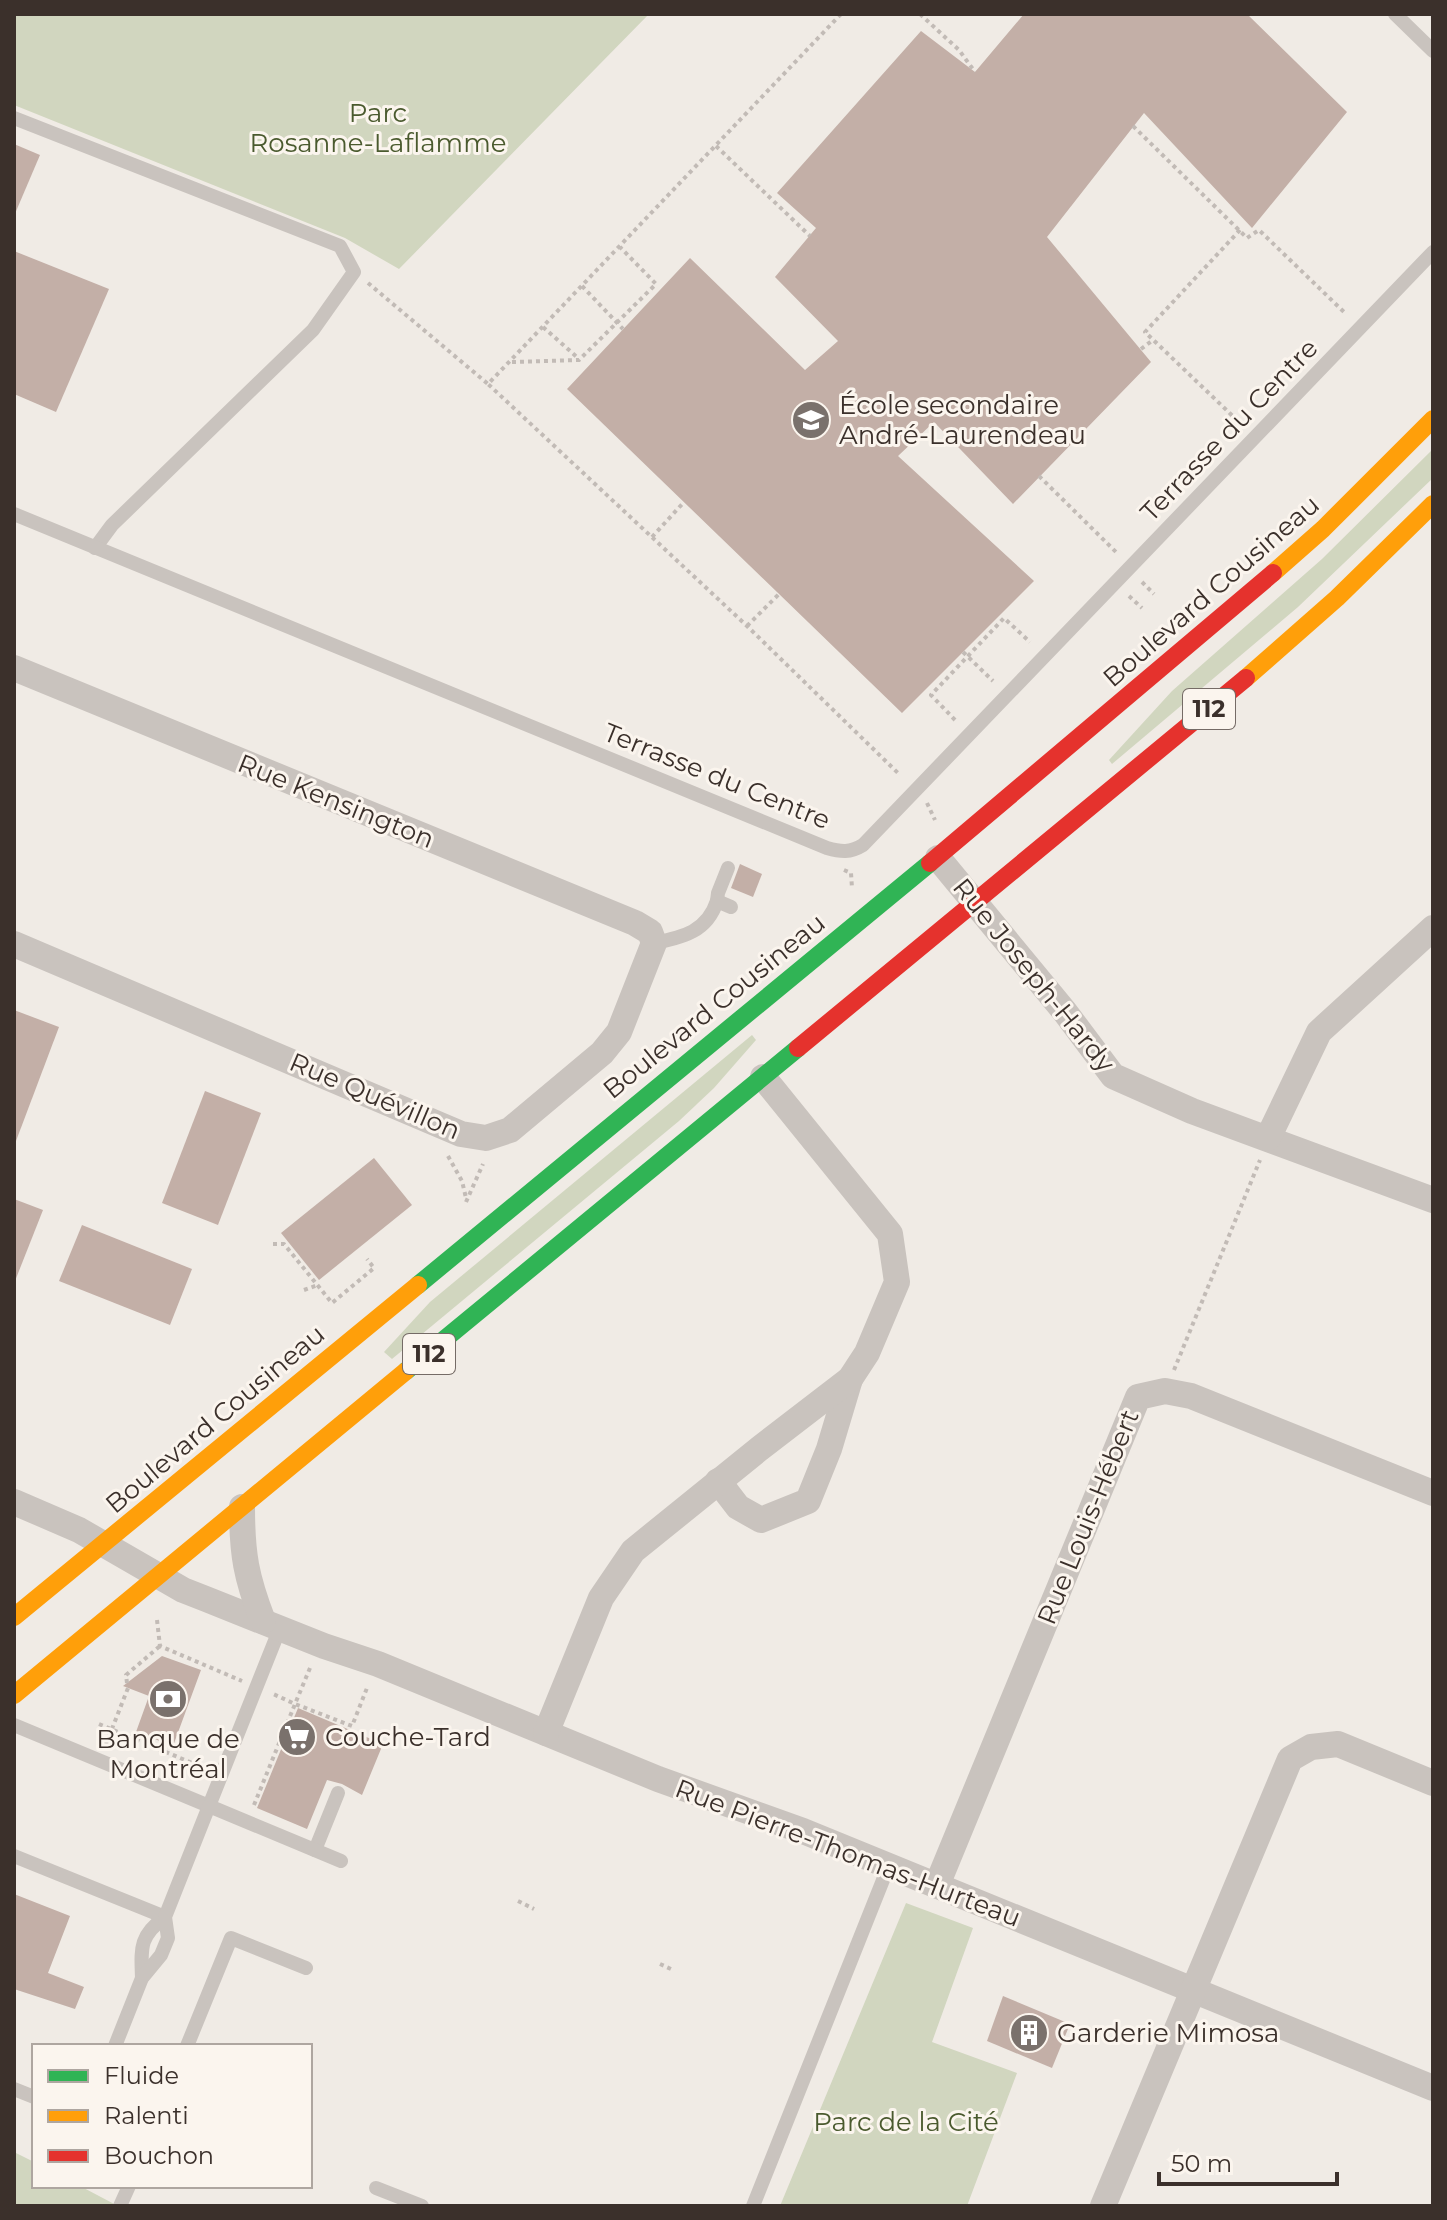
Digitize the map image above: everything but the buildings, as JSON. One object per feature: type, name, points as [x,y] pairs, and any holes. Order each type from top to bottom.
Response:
[{"type":"main road","name":"Boulevard Cousineau","points":[[14,1617],[938,858],[1275,574],[1433,419]]},
{"type":"main road","name":"112","points":[[14,1695],[1264,663],[1382,556],[1433,504]]},
{"type":"street","name":"Rue Kensington","points":[[14,668],[635,923],[650,932],[654,941]]},
{"type":"street","name":"Rue Joseph-Hardy","points":[[938,858],[1065,1012],[1113,1076],[1192,1111],[1433,1200]]},
{"type":"street","points":[[1268,1138],[1319,1032],[1433,928]]},
{"type":"street","name":"Rue Quévillon","points":[[14,944],[461,1134],[486,1138],[502,1134],[516,1125],[610,1045],[625,1019],[654,941]]},
{"type":"street","points":[[718,1481],[738,1507],[761,1520],[808,1501],[829,1449],[850,1379],[867,1353],[897,1282],[890,1234],[763,1077]]},
{"type":"street","points":[[546,1733],[601,1598],[633,1551],[850,1379]]},
{"type":"street","name":"Rue Louis-Hébert","points":[[937,1885],[1138,1397],[1165,1391],[1191,1396],[1433,1493]]},
{"type":"street","name":"Rue Pierre-Thomas-Hurteau","points":[[14,1502],[65,1524],[183,1590],[378,1664],[658,1779],[889,1865],[1433,2088]]},
{"type":"street","points":[[242,1507],[245,1569],[271,1624]]},
{"type":"street","points":[[1103,2206],[1290,1759],[1311,1747],[1338,1744],[1433,1783]]},
{"type":"lane","points":[[1395,14],[1433,51]]},
{"type":"lane","points":[[14,118],[340,246],[354,272],[313,330],[112,525],[95,548]]},
{"type":"lane","name":"Terrasse du Centre","points":[[14,514],[827,848],[852,851],[863,845],[1433,252]]},
{"type":"lane","points":[[654,941],[679,938],[701,927],[724,904],[718,893],[728,868]]},
{"type":"lane","points":[[116,2044],[142,1978],[161,1955],[168,1938],[165,1917],[209,1806],[271,1624]]},
{"type":"lane","points":[[14,1725],[341,1861]]},
{"type":"lane","points":[[315,1850],[338,1793]]},
{"type":"lane","points":[[14,1856],[165,1917]]},
{"type":"lane","points":[[753,2206],[889,1865]]},
{"type":"lane","points":[[142,1978],[141,1947],[149,1928],[165,1917]]},
{"type":"lane","points":[[188,2044],[231,1938],[306,1968]]},
{"type":"lane","points":[[376,2188],[422,2206]]},
{"type":"path","points":[[488,384],[841,14]]},
{"type":"path","points":[[920,14],[959,50],[975,72]]},
{"type":"path","points":[[1133,126],[1247,238],[1259,230],[1345,313]]},
{"type":"path","points":[[716,146],[810,236]]},
{"type":"path","points":[[1240,230],[1145,332],[1240,423]]},
{"type":"path","points":[[510,362],[579,360],[656,284],[620,246]]},
{"type":"path","points":[[354,272],[488,384],[747,626],[899,774]]},
{"type":"path","points":[[582,286],[623,329]]},
{"type":"path","points":[[543,327],[579,360]]},
{"type":"path","points":[[1141,349],[1153,340]]},
{"type":"path","points":[[1039,476],[1116,552]]},
{"type":"path","points":[[652,537],[684,502]]},
{"type":"path","points":[[747,626],[779,594]]},
{"type":"path","points":[[931,695],[1002,616],[1030,642]]},
{"type":"path","points":[[963,652],[993,681]]},
{"type":"path","points":[[925,690],[955,720]]},
{"type":"path","points":[[927,803],[938,825]]},
{"type":"path","points":[[1165,1391],[1268,1138]]},
{"type":"path","points":[[447,1150],[462,1181],[466,1201]]},
{"type":"path","points":[[460,1215],[483,1164]]},
{"type":"path","points":[[273,1244],[284,1244],[332,1303],[374,1268],[367,1259]]},
{"type":"path","points":[[304,1290],[318,1285]]},
{"type":"path","points":[[157,1614],[160,1646]]},
{"type":"path","points":[[160,1646],[243,1681]]},
{"type":"path","points":[[112,1730],[128,1685],[126,1675],[160,1646]]},
{"type":"path","points":[[252,1809],[311,1665]]},
{"type":"path","points":[[271,1693],[352,1726],[367,1688]]},
{"type":"path","points":[[99,1724],[208,1770]]},
{"type":"path","points":[[518,1901],[534,1909]]},
{"type":"path","points":[[660,1964],[673,1970]]},
{"type":"green space","name":"Parc Rosanne-Laflamme","points":[[14,14],[649,14],[399,269],[345,238],[14,105]]},
{"type":"green space","points":[[1433,449],[1433,478],[1298,607],[1112,764],[1109,760],[1172,691],[1322,559]]},
{"type":"green space","points":[[752,1035],[756,1040],[714,1088],[679,1121],[392,1359],[384,1352],[430,1302]]},
{"type":"green space","name":"Parc de la Cité","points":[[906,1903],[973,1928],[932,2042],[1017,2073],[967,2206],[780,2206]]},
{"type":"green space","points":[[14,2152],[32,2161],[32,2188],[84,2188],[118,2206],[14,2206]]},
{"type":"traffic: fast","points":[[418,1285],[930,863]]},
{"type":"traffic: fast","points":[[406,1371],[798,1048]]},
{"type":"traffic: slow","points":[[1273,573],[1323,529],[1433,419]]},
{"type":"traffic: slow","points":[[1246,678],[1337,598],[1433,504]]},
{"type":"traffic: slow","points":[[14,1617],[418,1285]]},
{"type":"traffic: slow","points":[[14,1695],[406,1371]]},
{"type":"traffic: jam","points":[[930,863],[1273,573]]},
{"type":"traffic: jam","points":[[798,1048],[1246,678]]},
{"type":"place","name":"École secondaire André-Laurendeau","points":[[811,420]]},
{"type":"place","name":"Banque de Montréal","points":[[168,1699]]},
{"type":"place","name":"Couche-Tard","points":[[297,1737]]},
{"type":"place","name":"Garderie Mimosa","points":[[1029,2033]]}]
